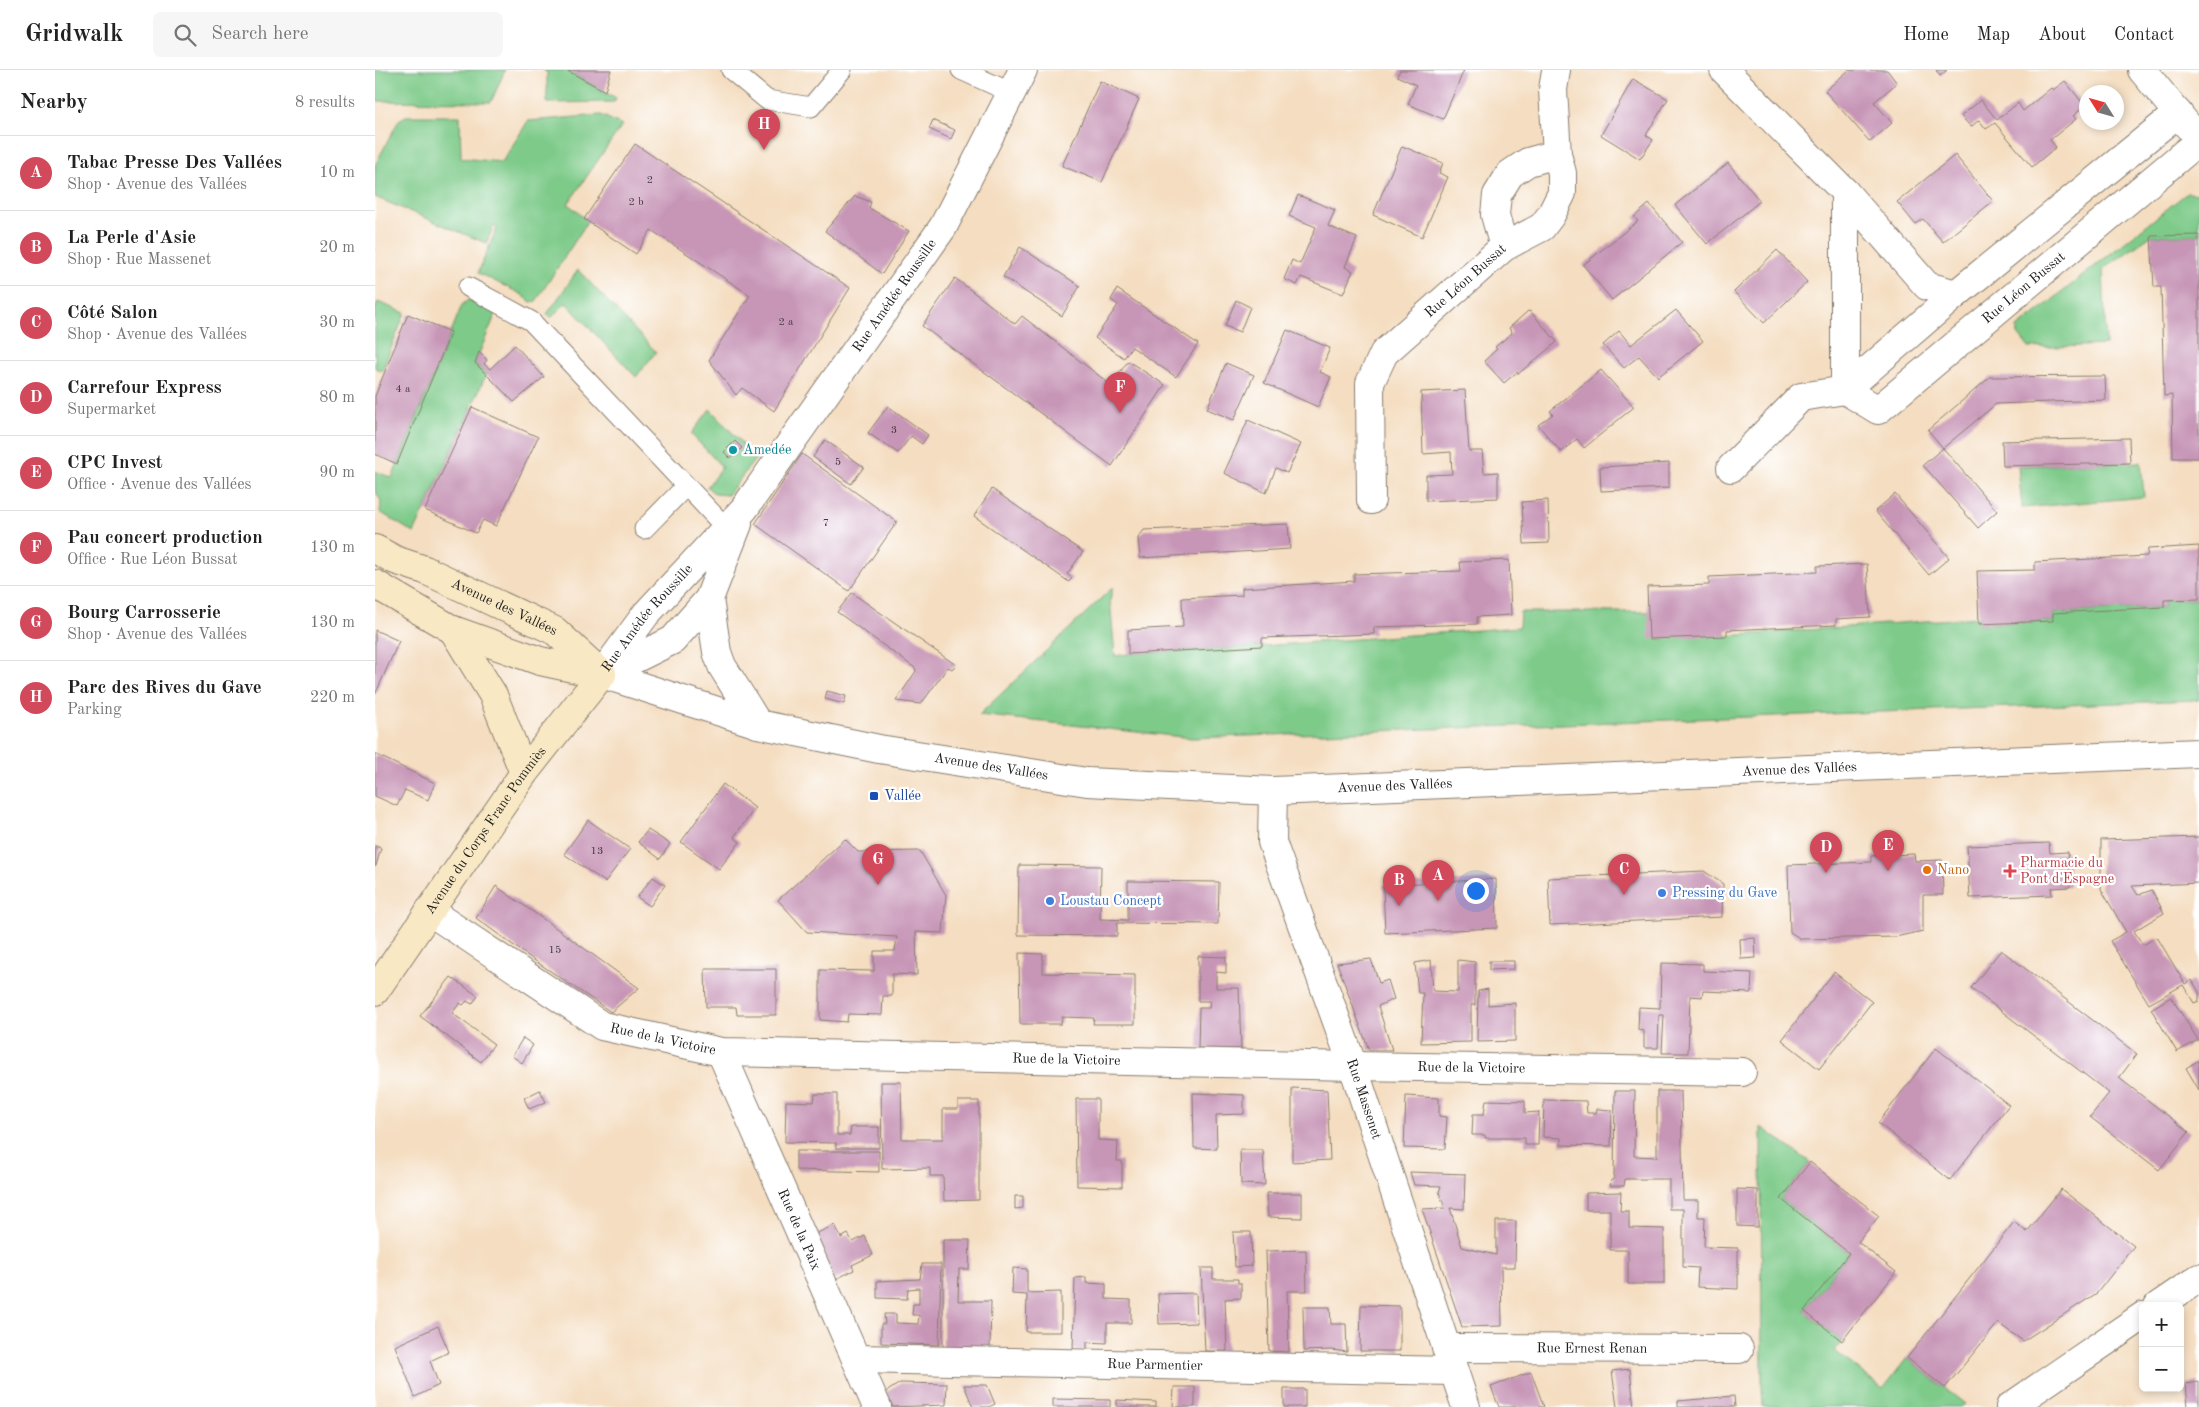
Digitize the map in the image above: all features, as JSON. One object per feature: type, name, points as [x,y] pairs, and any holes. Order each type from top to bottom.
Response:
[{"type":"main road","name":"Avenue des Vallées","points":[[385,555],[425,570],[555,631],[602,674]]},
{"type":"main road","name":"Avenue des Vallées","points":[[379,586],[453,630],[540,661],[602,674]]},
{"type":"main road","points":[[453,630],[493,695],[524,773]]},
{"type":"main road","name":"Avenue du Corps Franc Pommiès","points":[[375,992],[524,773],[602,674]]},
{"type":"street","name":"Rue Léon Bussat","points":[[1371,500],[1371,384],[1384,353],[1504,246],[1542,227],[1551,215],[1562,193],[1562,173],[1557,154],[1553,90],[1555,70]]},
{"type":"street","points":[[1724,70],[1845,192],[1927,286],[1956,294]]},
{"type":"street","points":[[2142,70],[2199,140]]},
{"type":"street","name":"Rue Amédée Roussille","points":[[602,674],[646,614],[735,518],[943,227],[1018,81]]},
{"type":"street","points":[[1731,468],[1801,397],[1845,390],[1956,294],[2178,113]]},
{"type":"street","name":"Rue Léon Bussat","points":[[1845,390],[1878,410],[2199,140]]},
{"type":"street","points":[[1504,246],[1495,215],[1497,195],[1510,174],[1528,162],[1557,154]]},
{"type":"street","points":[[1845,192],[1845,390]]},
{"type":"street","name":"Rue Amédée Roussille","points":[[602,674],[673,640],[709,599],[735,518]]},
{"type":"street","name":"Rue Amédée Roussille","points":[[709,599],[717,652],[722,666],[758,724]]},
{"type":"street","name":"Avenue des Vallées","points":[[602,674],[758,724],[879,749],[1087,782],[1273,790],[2199,753]]},
{"type":"street","name":"Rue Massenet","points":[[1273,790],[1272,842],[1353,1066],[1466,1407]]},
{"type":"street","name":"Rue de la Victoire","points":[[429,911],[601,1026],[721,1052],[1353,1066],[1742,1072]]},
{"type":"street","name":"Rue de la Paix","points":[[721,1052],[877,1407]]},
{"type":"street","points":[[2164,1302],[2199,1278]]},
{"type":"street","points":[[2010,1407],[2139,1319]]},
{"type":"street","name":"Rue Ernest Renan","points":[[1450,1360],[1739,1349]]},
{"type":"street","name":"Rue Parmentier","points":[[856,1359],[1450,1360]]},
{"type":"lane","points":[[731,70],[767,100],[811,107],[842,70]]},
{"type":"lane","points":[[961,70],[1018,81]]},
{"type":"lane","points":[[468,287],[531,321],[686,486],[735,518]]},
{"type":"lane","points":[[644,529],[686,486]]},
{"type":"green space","points":[[375,70],[505,70],[491,102],[375,101]]},
{"type":"green space","points":[[543,70],[566,70],[616,98],[614,102],[547,103],[547,72]]},
{"type":"green space","points":[[601,115],[622,125],[568,204],[588,221],[536,301],[531,302],[521,294],[478,273],[497,228],[494,226],[486,243],[375,197],[375,165],[399,120],[406,116],[460,116],[461,158],[502,162],[528,121]]},
{"type":"green space","points":[[2187,193],[2199,194],[2199,235],[2151,236],[2103,269],[2106,345],[2029,348],[2018,334],[2017,328]]},
{"type":"green space","points":[[578,270],[656,352],[636,377],[566,303],[551,318],[547,314]]},
{"type":"green space","points":[[468,300],[497,311],[475,363],[486,375],[414,533],[380,512],[381,501],[375,490],[375,471],[392,478],[462,305]]},
{"type":"green space","points":[[378,302],[405,313],[382,371],[375,368],[375,310]]},
{"type":"green space","points":[[710,409],[756,458],[728,495],[715,494],[707,487],[722,467],[691,434]]},
{"type":"green space","points":[[2141,462],[2144,497],[2022,508],[2018,466]]},
{"type":"green space","points":[[1113,587],[1110,600],[1115,656],[1519,627],[1520,612],[1648,612],[1727,636],[1979,617],[1979,624],[2053,621],[2053,613],[2164,607],[2164,600],[2199,599],[2199,700],[1192,738],[979,715]]},
{"type":"green space","points":[[1761,1127],[1810,1162],[1781,1199],[1849,1253],[1804,1311],[1842,1341],[1835,1351],[1883,1389],[1907,1358],[1965,1404],[1961,1407],[1763,1407]]},
{"type":"building","points":[[566,70],[611,70],[605,91]]},
{"type":"building","points":[[1400,70],[1464,70],[1443,119],[1408,104],[1416,85],[1397,76]]},
{"type":"building","points":[[1849,70],[1887,70],[1897,83],[1874,102],[1892,123],[1870,142],[1825,91]]},
{"type":"building","points":[[1936,70],[1947,70],[1940,76]]},
{"type":"building","points":[[1633,79],[1668,99],[1646,135],[1653,140],[1640,159],[1601,135]]},
{"type":"building","points":[[1100,81],[1139,99],[1102,182],[1062,166]]},
{"type":"building","points":[[2065,81],[2079,98],[2079,111],[2073,116],[2076,119],[2050,140],[2056,147],[2032,167],[1995,123],[1986,129],[1979,120],[1971,127],[1961,116],[1981,100],[1997,120],[2018,103],[2023,111],[2051,88],[2053,90]]},
{"type":"building","points":[[933,120],[955,130],[951,139],[929,129]]},
{"type":"building","points":[[635,144],[850,288],[774,411],[742,388],[736,395],[709,360],[750,295],[651,230],[636,254],[584,219]]},
{"type":"building","points":[[1402,146],[1443,163],[1439,173],[1448,177],[1422,237],[1373,215]]},
{"type":"building","points":[[1955,155],[1993,201],[1943,242],[1923,219],[1915,224],[1897,202]]},
{"type":"building","points":[[1728,163],[1760,201],[1707,244],[1675,205]]},
{"type":"building","points":[[1298,195],[1335,210],[1328,226],[1357,238],[1345,267],[1353,271],[1343,294],[1301,277],[1297,285],[1284,279],[1292,260],[1300,264],[1316,227],[1289,216]]},
{"type":"building","points":[[855,196],[871,202],[869,208],[909,231],[882,274],[825,231]]},
{"type":"building","points":[[1649,204],[1682,242],[1612,300],[1583,265],[1638,221],[1634,217]]},
{"type":"building","points":[[2199,235],[2199,458],[2173,458],[2172,395],[2164,396],[2161,287],[2154,287],[2151,236]]},
{"type":"building","points":[[1020,247],[1080,286],[1062,316],[1003,277]]},
{"type":"building","points":[[1777,250],[1807,282],[1764,323],[1734,292]]},
{"type":"building","points":[[955,278],[1015,324],[1022,316],[1111,385],[1128,361],[1165,385],[1112,466],[922,326]]},
{"type":"building","points":[[1117,289],[1198,344],[1176,377],[1132,347],[1124,358],[1095,338],[1118,305],[1111,300]]},
{"type":"building","points":[[1236,300],[1250,307],[1240,332],[1225,326]]},
{"type":"building","points":[[1676,310],[1703,341],[1658,377],[1639,356],[1624,368],[1603,345],[1619,331],[1631,345]]},
{"type":"building","points":[[1528,311],[1531,312],[1557,342],[1504,383],[1484,361],[1497,349],[1495,347],[1512,333],[1509,328]]},
{"type":"building","points":[[408,314],[451,332],[397,464],[375,454],[375,396]]},
{"type":"building","points":[[1287,330],[1330,348],[1320,372],[1331,377],[1318,407],[1264,383]]},
{"type":"building","points":[[515,345],[544,377],[514,402],[475,363],[479,352],[487,360],[484,364],[490,369]]},
{"type":"building","points":[[1226,363],[1254,375],[1234,420],[1207,409]]},
{"type":"building","points":[[1601,370],[1634,407],[1584,448],[1577,439],[1561,452],[1538,425],[1553,414],[1550,411]]},
{"type":"building","points":[[2105,376],[2106,400],[1996,404],[1943,448],[1928,430],[1990,377]]},
{"type":"building","points":[[1465,390],[1469,451],[1482,451],[1484,473],[1498,472],[1498,498],[1426,501],[1426,475],[1452,474],[1451,452],[1423,454],[1421,392]]},
{"type":"building","points":[[888,406],[928,435],[922,444],[911,436],[898,453],[868,433]]},
{"type":"building","points":[[472,407],[538,437],[496,526],[483,520],[476,533],[425,510]]},
{"type":"building","points":[[1248,420],[1301,444],[1287,473],[1276,468],[1266,493],[1224,473]]},
{"type":"building","points":[[2129,438],[2130,463],[2003,466],[2002,441]]},
{"type":"building","points":[[825,440],[864,467],[851,484],[813,457]]},
{"type":"building","name":"Amedée","points":[[735,441],[742,448],[730,458],[724,452]]},
{"type":"building","points":[[1943,448],[1997,511],[1978,528],[1923,465]]},
{"type":"building","points":[[802,454],[897,522],[849,591],[755,524]]},
{"type":"building","points":[[1669,463],[1669,488],[1601,491],[1600,467]]},
{"type":"building","points":[[992,489],[1083,552],[1067,574],[1072,578],[1069,582],[974,516]]},
{"type":"building","points":[[1895,494],[1949,558],[1929,575],[1875,511]]},
{"type":"building","points":[[1548,500],[1549,543],[1524,544],[1522,502]]},
{"type":"building","points":[[1288,524],[1290,549],[1140,558],[1138,538],[1144,530]]},
{"type":"building","points":[[2199,546],[2199,599],[2164,600],[2164,607],[2053,613],[2053,621],[1979,624],[1977,571],[2035,570],[2035,562],[2147,556],[2148,549]]},
{"type":"building","points":[[1509,560],[1511,615],[1477,617],[1477,624],[1374,627],[1374,634],[1262,638],[1262,646],[1128,654],[1128,630],[1183,627],[1182,598],[1242,595],[1242,588],[1354,581],[1354,574],[1461,571],[1460,562]]},
{"type":"building","points":[[1867,564],[1870,617],[1836,619],[1836,625],[1727,630],[1727,636],[1649,639],[1647,587],[1709,585],[1709,577],[1817,572],[1817,566]]},
{"type":"building","points":[[852,593],[956,665],[952,669],[948,667],[921,704],[896,701],[916,671],[915,668],[837,612]]},
{"type":"building","points":[[375,630],[399,641],[375,695]]},
{"type":"building","points":[[827,691],[846,696],[844,704],[825,699]]},
{"type":"building","points":[[375,754],[435,783],[428,800],[405,790],[397,806],[375,796]]},
{"type":"building","points":[[723,784],[755,808],[734,837],[740,842],[719,869],[681,842]]},
{"type":"building","points":[[588,820],[630,849],[605,882],[564,854]]},
{"type":"building","points":[[648,830],[670,844],[660,859],[638,842]]},
{"type":"building","points":[[2199,837],[2199,883],[2132,886],[2138,895],[2152,890],[2164,913],[2134,931],[2143,945],[2157,937],[2185,984],[2192,980],[2199,992],[2199,1001],[2194,1003],[2183,985],[2149,1004],[2110,941],[2126,932],[2101,889],[2101,840]]},
{"type":"building","points":[[845,839],[858,852],[920,851],[946,895],[943,933],[916,932],[917,975],[892,974],[892,996],[883,996],[882,1015],[848,1014],[847,1022],[820,1020],[820,970],[874,971],[874,951],[895,951],[897,937],[807,932],[778,900]]},
{"type":"building","points":[[2049,843],[2050,853],[2068,852],[2070,887],[2051,888],[2052,895],[1970,898],[1967,846]]},
{"type":"building","points":[[375,846],[381,848],[376,866],[375,866]]},
{"type":"building","points":[[1914,854],[1915,861],[1942,860],[1943,895],[1923,895],[1923,931],[1895,937],[1801,939],[1790,932],[1788,865],[1871,862],[1871,856]]},
{"type":"building","points":[[1019,865],[1101,866],[1100,919],[1128,920],[1128,881],[1219,882],[1218,924],[1117,923],[1117,936],[1018,935]]},
{"type":"building","points":[[1704,871],[1723,884],[1722,917],[1550,925],[1548,878]]},
{"type":"building","points":[[653,877],[665,885],[650,906],[637,897]]},
{"type":"building","points":[[1496,879],[1497,928],[1385,933],[1383,885]]},
{"type":"building","points":[[496,886],[639,988],[611,1012],[528,956],[476,918]]},
{"type":"building","points":[[1755,938],[1756,958],[1741,959],[1740,939]]},
{"type":"building","points":[[2001,950],[2137,1054],[2119,1078],[2189,1132],[2159,1170],[2090,1117],[2109,1093],[1971,988]]},
{"type":"building","points":[[1019,953],[1043,954],[1043,973],[1135,975],[1135,1024],[1093,1024],[1094,1018],[1062,1017],[1061,1024],[1020,1024]]},
{"type":"building","points":[[1198,956],[1226,957],[1226,973],[1216,972],[1216,988],[1239,988],[1241,1049],[1198,1048],[1199,1008],[1209,1008],[1210,1001],[1198,1001]]},
{"type":"building","points":[[1371,959],[1379,983],[1388,980],[1394,999],[1378,1006],[1392,1050],[1369,1050],[1337,963]]},
{"type":"building","points":[[1431,960],[1433,991],[1458,992],[1458,960],[1475,962],[1475,1005],[1471,1005],[1471,1042],[1421,1043],[1423,993],[1418,993],[1415,963]]},
{"type":"building","points":[[1489,961],[1514,961],[1514,969],[1489,970]]},
{"type":"building","points":[[1661,963],[1703,964],[1703,971],[1752,973],[1751,993],[1703,991],[1702,997],[1690,996],[1688,1053],[1662,1053],[1664,1015],[1659,1015],[1658,1048],[1644,1048],[1644,1031],[1638,1030],[1639,1007],[1660,1008]]},
{"type":"building","points":[[705,969],[776,969],[776,1015],[737,1015],[736,1007],[706,1007]]},
{"type":"building","points":[[1834,972],[1872,1002],[1819,1069],[1782,1040]]},
{"type":"building","points":[[451,977],[478,996],[472,1004],[467,1001],[463,1005],[460,1003],[452,1013],[494,1044],[481,1062],[420,1016]]},
{"type":"building","points":[[1488,989],[1488,1005],[1515,1003],[1515,1041],[1477,1042],[1478,991]]},
{"type":"building","points":[[2171,997],[2198,1040],[2177,1052],[2151,1009]]},
{"type":"building","points":[[523,1038],[533,1045],[522,1063],[512,1056]]},
{"type":"building","points":[[1936,1048],[2009,1105],[1950,1180],[1878,1123]]},
{"type":"building","points":[[2199,1060],[2199,1090],[2186,1068]]},
{"type":"building","points":[[881,1082],[901,1082],[902,1139],[943,1139],[943,1109],[958,1109],[958,1101],[979,1101],[979,1200],[944,1201],[943,1176],[930,1176],[930,1168],[882,1169]]},
{"type":"building","points":[[1292,1088],[1327,1090],[1330,1160],[1292,1162]]},
{"type":"building","points":[[540,1090],[546,1102],[529,1109],[524,1098]]},
{"type":"building","points":[[1615,1091],[1635,1091],[1634,1156],[1657,1157],[1657,1091],[1681,1091],[1683,1200],[1698,1200],[1698,1217],[1705,1217],[1704,1247],[1738,1248],[1738,1289],[1697,1287],[1698,1268],[1683,1267],[1683,1209],[1669,1209],[1669,1179],[1625,1179],[1624,1186],[1610,1186],[1611,1180],[1614,1180]]},
{"type":"building","points":[[1193,1093],[1244,1095],[1244,1114],[1216,1115],[1217,1149],[1194,1148]]},
{"type":"building","points":[[815,1094],[837,1094],[837,1135],[850,1135],[851,1127],[879,1127],[879,1148],[836,1148],[836,1143],[785,1142],[786,1101],[814,1102]]},
{"type":"building","points":[[1406,1096],[1439,1098],[1439,1116],[1447,1117],[1445,1149],[1404,1148]]},
{"type":"building","points":[[1076,1099],[1098,1099],[1098,1140],[1118,1141],[1117,1161],[1122,1161],[1122,1187],[1077,1186]]},
{"type":"building","points":[[1486,1100],[1525,1101],[1525,1113],[1539,1112],[1538,1145],[1525,1145],[1525,1138],[1485,1138],[1485,1135],[1472,1135],[1473,1114],[1484,1114]]},
{"type":"building","points":[[1544,1100],[1586,1101],[1587,1113],[1596,1113],[1597,1109],[1612,1110],[1611,1146],[1561,1145],[1561,1138],[1543,1137]]},
{"type":"building","points":[[1240,1150],[1263,1150],[1265,1185],[1241,1184]]},
{"type":"building","points":[[796,1151],[879,1151],[879,1172],[796,1170]]},
{"type":"building","points":[[1810,1162],[1879,1216],[1858,1242],[1896,1272],[1842,1341],[1804,1311],[1849,1253],[1781,1199]]},
{"type":"building","points":[[1410,1172],[1465,1174],[1464,1209],[1450,1208],[1462,1247],[1496,1255],[1496,1221],[1516,1221],[1515,1267],[1501,1267],[1502,1326],[1462,1327],[1422,1209],[1445,1208],[1439,1192],[1441,1186],[1414,1185]]},
{"type":"building","points":[[1737,1189],[1758,1190],[1758,1227],[1737,1226]]},
{"type":"building","points":[[2061,1189],[2134,1246],[2097,1293],[2023,1341],[1998,1323],[1945,1388],[1907,1358],[2014,1222],[2027,1232]]},
{"type":"building","points":[[1621,1192],[1620,1211],[1629,1211],[1629,1228],[1664,1229],[1664,1284],[1628,1284],[1628,1250],[1610,1250],[1610,1210],[1586,1210],[1586,1193]]},
{"type":"building","points":[[1266,1193],[1302,1193],[1302,1218],[1268,1217]]},
{"type":"building","points":[[1015,1196],[1023,1196],[1023,1208],[1015,1209]]},
{"type":"building","points":[[835,1225],[841,1238],[848,1234],[853,1242],[865,1236],[873,1255],[852,1265],[854,1270],[834,1280],[815,1234]]},
{"type":"building","points":[[1233,1232],[1251,1232],[1252,1266],[1235,1267]]},
{"type":"building","points":[[943,1240],[970,1240],[969,1269],[959,1269],[958,1301],[991,1301],[990,1349],[943,1349]]},
{"type":"building","points":[[1306,1250],[1307,1291],[1287,1291],[1289,1352],[1269,1351],[1266,1251]]},
{"type":"building","points":[[922,1264],[941,1264],[939,1345],[881,1343],[881,1324],[885,1324],[884,1314],[896,1314],[896,1323],[918,1324],[919,1315],[912,1315],[913,1304],[919,1304],[919,1288],[908,1289],[907,1299],[877,1298],[877,1281],[920,1279]]},
{"type":"building","points":[[1013,1268],[1027,1269],[1027,1293],[1061,1292],[1061,1332],[1026,1332],[1027,1295],[1012,1294]]},
{"type":"building","points":[[1201,1268],[1213,1268],[1213,1279],[1238,1279],[1238,1283],[1241,1283],[1241,1298],[1225,1299],[1227,1351],[1205,1351]]},
{"type":"building","points":[[1086,1277],[1086,1283],[1106,1284],[1106,1299],[1131,1300],[1131,1323],[1107,1323],[1107,1343],[1087,1342],[1087,1350],[1073,1350],[1075,1278]]},
{"type":"building","points":[[1196,1293],[1197,1323],[1159,1324],[1158,1294]]},
{"type":"building","points":[[1361,1305],[1400,1306],[1400,1351],[1360,1351]]},
{"type":"building","points":[[1303,1307],[1330,1307],[1331,1324],[1346,1324],[1347,1352],[1332,1350],[1304,1351]]},
{"type":"building","points":[[438,1326],[449,1352],[430,1361],[439,1385],[415,1397],[395,1346]]},
{"type":"building","points":[[1630,1369],[1634,1407],[1617,1407],[1612,1371]]},
{"type":"building","points":[[1531,1372],[1544,1407],[1499,1407],[1491,1387]]},
{"type":"building","points":[[2199,1382],[2199,1407],[2188,1407],[2186,1384]]},
{"type":"building","points":[[900,1383],[947,1384],[946,1405],[893,1407],[886,1392]]},
{"type":"building","points":[[964,1385],[987,1385],[995,1404],[989,1407],[973,1407]]},
{"type":"building","points":[[1174,1387],[1195,1387],[1195,1407],[1173,1407]]},
{"type":"building","points":[[1284,1389],[1305,1389],[1305,1407],[1284,1407]]},
{"type":"building","points":[[1734,1396],[1735,1407],[1678,1407],[1678,1401]]},
{"type":"building","points":[[1053,1399],[1110,1400],[1110,1407],[1053,1407]]},
{"type":"building","points":[[1117,1400],[1156,1402],[1156,1407],[1117,1407]]},
{"type":"place","name":"Parc des Rives du Gave","points":[[764,150]]},
{"type":"place","name":"Pau concert production","points":[[1120,413]]},
{"type":"place","name":"Amedée","points":[[733,450]]},
{"type":"place","name":"Vallée","points":[[874,796]]},
{"type":"place","name":"Nano","points":[[1927,870]]},
{"type":"place","name":"CPC Invest","points":[[1888,871]]},
{"type":"place","name":"Pharmacie du Pont d'Espagne","points":[[2010,871]]},
{"type":"place","name":"Carrefour Express","points":[[1826,873]]},
{"type":"place","name":"Bourg Carrosserie","points":[[878,885]]},
{"type":"place","name":"Pressing du Gave","points":[[1662,893]]},
{"type":"place","name":"Côté Salon","points":[[1624,895]]},
{"type":"place","name":"Loustau Concept","points":[[1050,901]]},
{"type":"place","name":"Tabac Presse Des Vallées","points":[[1438,901]]},
{"type":"place","name":"La Perle d'Asie","points":[[1399,906]]}]
